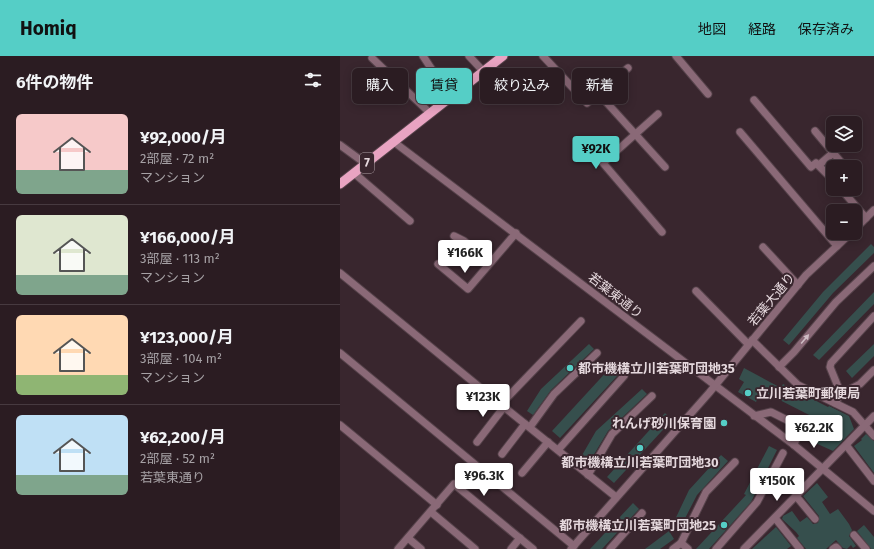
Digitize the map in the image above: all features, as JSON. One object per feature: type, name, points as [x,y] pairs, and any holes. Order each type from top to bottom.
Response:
[{"type":"main road","name":"7","points":[[487,68],[503,56]]},
{"type":"main road","name":"7","points":[[472,80],[480,73]]},
{"type":"main road","name":"7","points":[[341,182],[441,104]]},
{"type":"street","points":[[423,56],[431,68]]},
{"type":"street","points":[[469,56],[480,68]]},
{"type":"street","points":[[543,56],[572,87]]},
{"type":"street","points":[[676,56],[708,94]]},
{"type":"street","points":[[372,58],[430,113]]},
{"type":"street","points":[[754,100],[811,167],[816,162],[819,164],[833,153]]},
{"type":"street","points":[[607,104],[665,167]]},
{"type":"street","points":[[658,114],[603,164],[662,232]]},
{"type":"street","points":[[815,131],[839,160]]},
{"type":"street","points":[[740,132],[838,246]]},
{"type":"street","name":"若葉東通り","points":[[394,142],[794,445],[874,511]]},
{"type":"street","points":[[340,145],[366,164]]},
{"type":"street","points":[[819,164],[826,172]]},
{"type":"street","points":[[354,173],[410,220]]},
{"type":"street","points":[[847,196],[866,218]]},
{"type":"street","points":[[862,222],[874,210]]},
{"type":"street","points":[[438,264],[468,289],[516,233]]},
{"type":"street","points":[[454,236],[464,241],[490,262]]},
{"type":"street","name":"若葉大通り","points":[[573,548],[798,285],[844,240]]},
{"type":"street","points":[[763,248],[798,285]]},
{"type":"street","points":[[779,367],[794,352],[836,302],[874,266]]},
{"type":"street","points":[[340,273],[616,497]]},
{"type":"street","points":[[696,291],[798,385],[853,412],[866,424],[874,436]]},
{"type":"street","points":[[841,394],[830,367],[831,363],[874,316]]},
{"type":"street","points":[[477,442],[503,406],[581,321]]},
{"type":"street","points":[[340,353],[573,548]]},
{"type":"street","points":[[502,454],[528,426],[554,394],[597,353]]},
{"type":"street","points":[[835,403],[841,394],[860,384],[874,370]]},
{"type":"street","points":[[558,450],[624,376]]},
{"type":"street","points":[[588,475],[612,434],[652,396]]},
{"type":"street","points":[[754,416],[771,412],[796,426],[799,430],[794,445]]},
{"type":"street","points":[[749,547],[775,518],[874,416]]},
{"type":"street","points":[[340,425],[437,504]]},
{"type":"street","points":[[522,474],[548,442]]},
{"type":"street","points":[[846,445],[874,482]]},
{"type":"street","points":[[716,549],[757,502],[783,453]]},
{"type":"street","points":[[673,549],[681,543],[706,492],[735,462]]},
{"type":"street","points":[[398,549],[454,484],[533,549]]},
{"type":"street","points":[[796,496],[815,519]]},
{"type":"street","points":[[431,512],[475,549]]},
{"type":"street","points":[[610,549],[642,513]]},
{"type":"street","points":[[775,518],[800,549]]},
{"type":"street","points":[[854,535],[866,549]]},
{"type":"street","points":[[408,538],[421,549]]},
{"type":"street","points":[[511,549],[520,538]]},
{"type":"street","points":[[681,543],[688,549]]},
{"type":"street","points":[[833,549],[836,547],[838,549]]},
{"type":"building","points":[[871,244],[874,247],[874,253],[833,293],[789,345],[783,340],[823,292]]},
{"type":"building","points":[[874,292],[874,304],[819,360],[813,355]]},
{"type":"building","name":"都市機構立川若葉町団地35","points":[[589,344],[594,349],[551,390],[533,415],[527,411],[541,389]]},
{"type":"building","points":[[874,344],[874,356],[852,378],[846,371]]},
{"type":"building","points":[[610,368],[618,375],[560,438],[552,431]]},
{"type":"building","points":[[744,368],[781,388],[783,384],[849,416],[854,429],[833,451],[811,441],[821,421],[762,391],[756,402],[738,392],[744,382],[739,379]]},
{"type":"building","points":[[642,389],[647,394],[608,431],[590,461],[581,457],[596,431]]},
{"type":"building","name":"都市機構立川若葉町団地30","points":[[665,413],[672,420],[614,483],[607,477]]},
{"type":"building","points":[[866,434],[874,441],[874,473],[854,446],[862,440],[861,439]]},
{"type":"building","points":[[769,446],[777,450],[751,502],[709,549],[696,549],[746,495],[744,494]]},
{"type":"building","points":[[721,455],[728,461],[697,495],[678,532],[671,528],[689,490]]},
{"type":"building","points":[[817,483],[828,497],[822,502],[830,514],[838,509],[849,524],[852,530],[849,536],[856,546],[853,548],[851,545],[847,549],[843,548],[836,540],[826,549],[806,549],[797,538],[799,536],[796,532],[782,519],[783,516],[792,511],[800,522],[807,517],[813,524],[818,523],[819,516],[803,496]]},
{"type":"building","points":[[633,503],[639,509],[602,549],[590,549]]},
{"type":"building","points":[[864,525],[874,537],[874,549],[871,549],[857,531]]},
{"type":"building","points":[[776,527],[791,546],[787,549],[752,549]]},
{"type":"building","points":[[669,531],[674,539],[660,549],[645,549]]},
{"type":"place","name":"都市機構立川若葉町団地35","points":[[570,368]]},
{"type":"place","name":"立川若葉町郵便局","points":[[748,393]]},
{"type":"place","name":"れんげ砂川保育園","points":[[724,423]]},
{"type":"place","name":"都市機構立川若葉町団地30","points":[[640,448]]},
{"type":"place","name":"都市機構立川若葉町団地25","points":[[724,525]]}]
